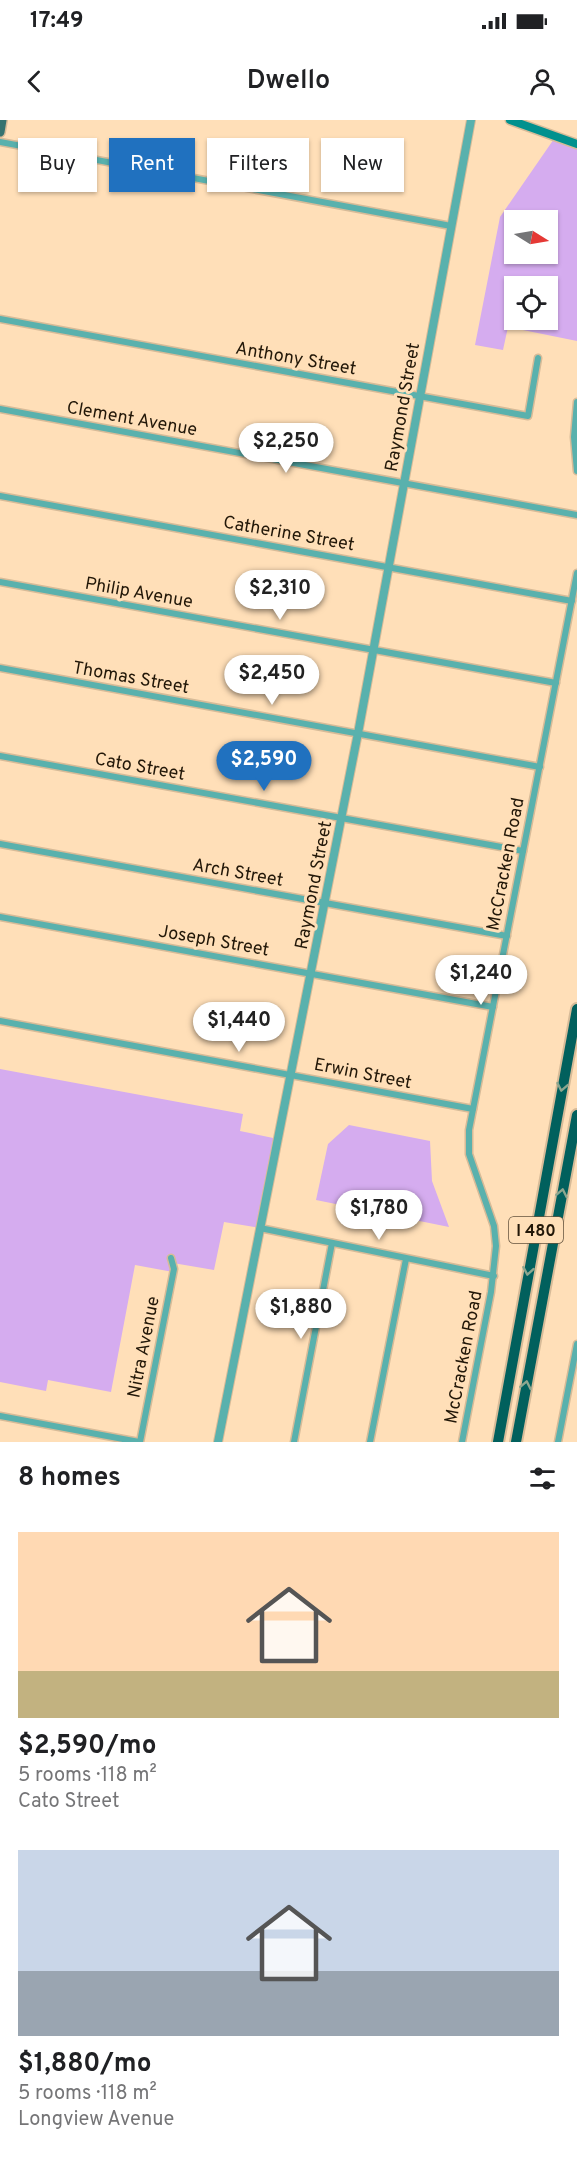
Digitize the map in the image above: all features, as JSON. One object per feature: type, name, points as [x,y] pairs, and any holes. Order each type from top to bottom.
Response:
[{"type":"highway","name":"I 480","points":[[498,1442],[577,1009]]},
{"type":"highway","name":"I 480","points":[[516,1442],[577,1115]]},
{"type":"highway","points":[[493,1442],[517,1329]]},
{"type":"main road","points":[[0,132],[2,120]]},
{"type":"main road","points":[[510,120],[577,144]]},
{"type":"street","name":"Raymond Street","points":[[218,1442],[374,650],[471,120]]},
{"type":"street","points":[[0,142],[451,226]]},
{"type":"street","name":"Anthony Street","points":[[0,319],[528,416],[538,358]]},
{"type":"street","points":[[577,402],[574,437],[577,471]]},
{"type":"street","name":"Clement Avenue","points":[[0,409],[577,515]]},
{"type":"street","name":"Catherine Street","points":[[0,496],[572,601]]},
{"type":"street","name":"McCracken Road","points":[[462,1442],[494,1276],[496,1246],[494,1226],[469,1154],[469,1130],[577,573]]},
{"type":"street","name":"Philip Avenue","points":[[0,582],[555,684]]},
{"type":"street","name":"Thomas Street","points":[[0,668],[540,767]]},
{"type":"street","name":"Cato Street","points":[[0,756],[523,851]]},
{"type":"street","name":"Arch Street","points":[[0,844],[507,936]]},
{"type":"street","name":"Joseph Street","points":[[0,917],[493,1007]]},
{"type":"street","name":"Erwin Street","points":[[0,1021],[473,1109]]},
{"type":"street","points":[[260,1228],[494,1276]]},
{"type":"street","points":[[294,1442],[332,1243]]},
{"type":"street","name":"Nitra Avenue","points":[[139,1442],[173,1272],[171,1258]]},
{"type":"street","points":[[370,1442],[406,1259]]},
{"type":"street","points":[[558,1442],[573,1380],[577,1344]]},
{"type":"street","points":[[0,1416],[139,1442]]},
{"type":"shaded area","points":[[556,136],[577,144],[577,341],[523,330],[558,330],[558,276],[504,276],[504,330],[507,330],[503,350],[475,345],[500,217],[504,211],[504,264],[558,264],[558,210],[505,210]]},
{"type":"shaded area","points":[[0,1069],[243,1114],[240,1131],[278,1139],[260,1228],[224,1222],[214,1270],[173,1263],[173,1272],[135,1265],[111,1392],[48,1380],[46,1391],[0,1382]]},
{"type":"shaded area","points":[[349,1125],[430,1141],[432,1181],[449,1227],[316,1200],[328,1144]]}]
